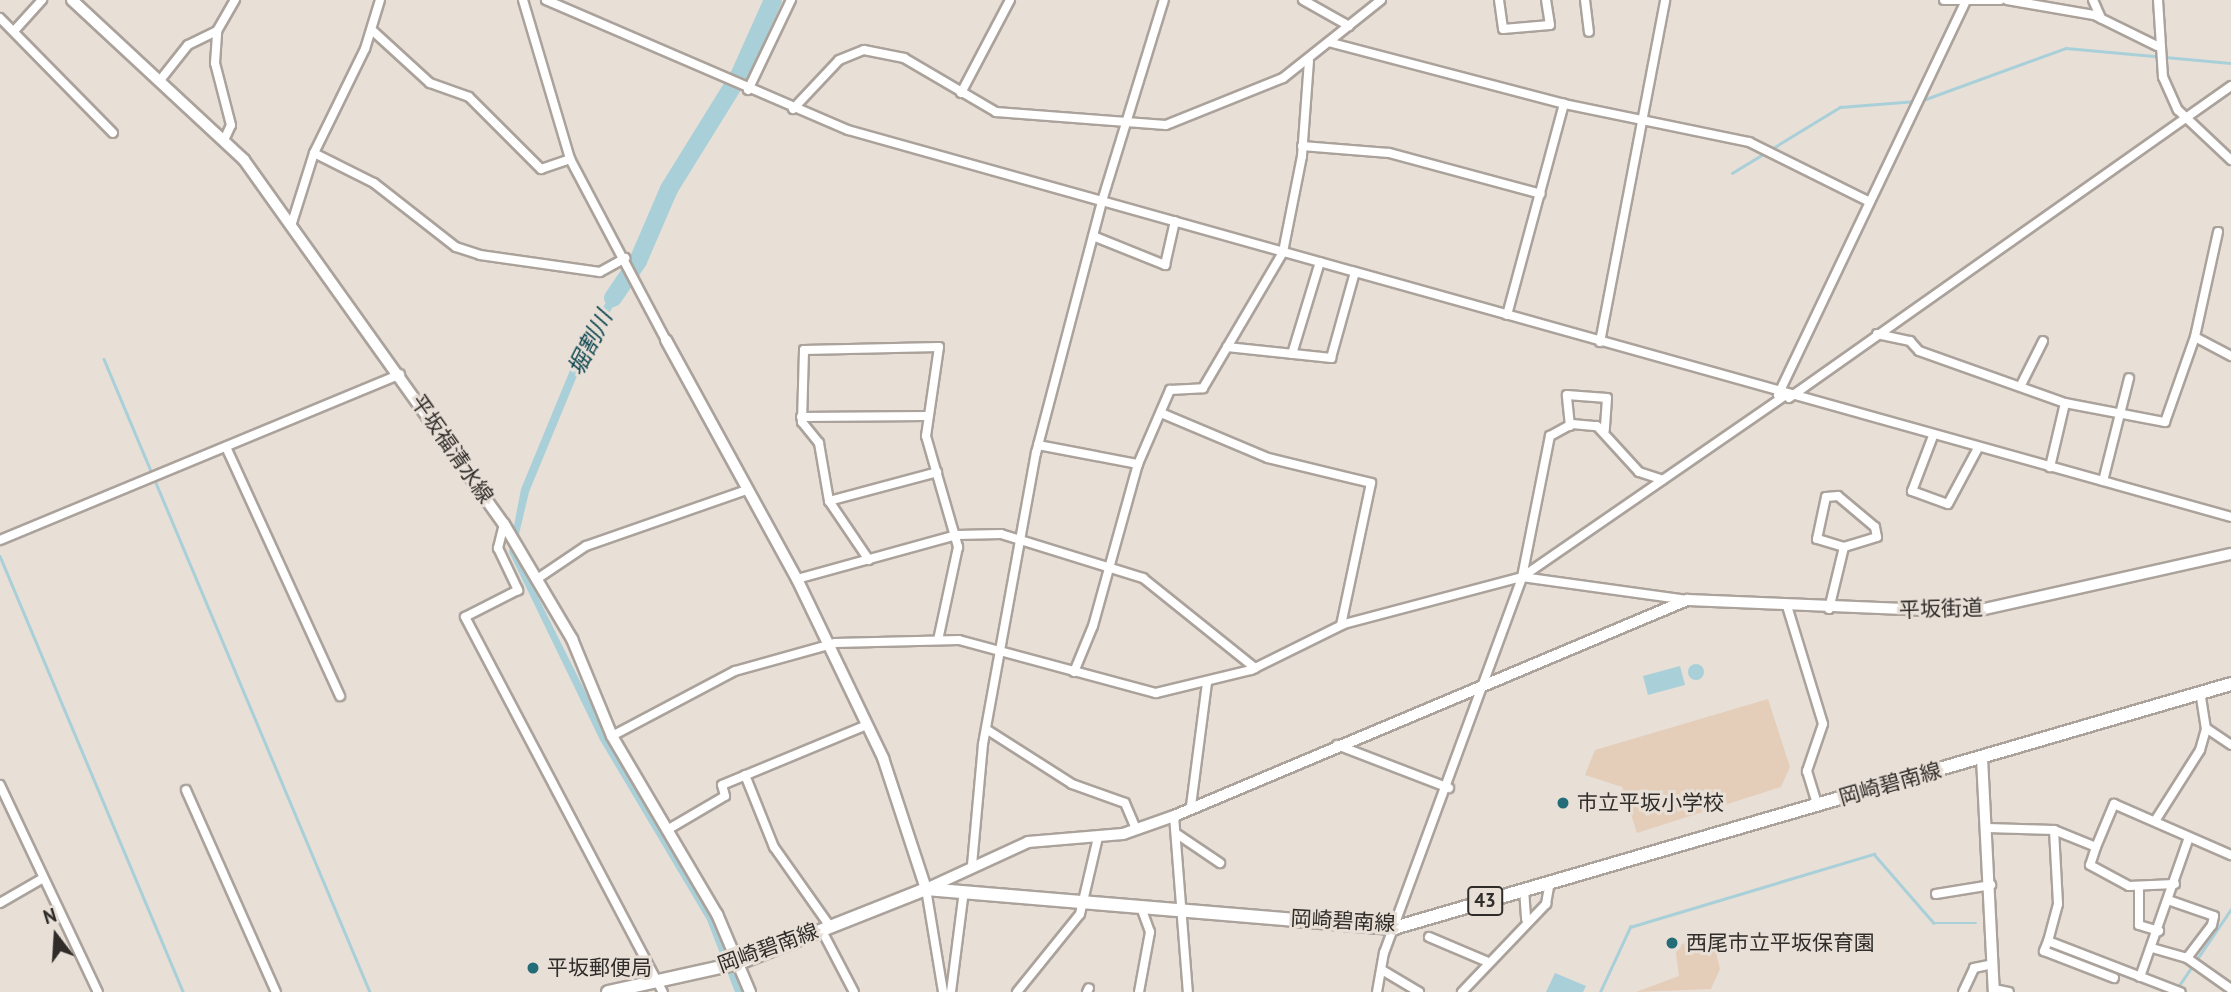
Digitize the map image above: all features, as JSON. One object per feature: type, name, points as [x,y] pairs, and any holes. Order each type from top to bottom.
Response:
[{"type":"main road","name":"平坂福清水線","points":[[72,0],[225,138],[400,374],[504,524],[572,639],[612,736],[667,830],[750,992]]},
{"type":"main road","name":"岡崎碧南線","points":[[608,992],[661,987],[734,964],[926,889],[1394,928],[2231,684]]},
{"type":"street","points":[[14,31],[42,0]]},
{"type":"street","points":[[225,138],[231,125],[215,63],[217,31],[235,0]]},
{"type":"street","points":[[291,226],[314,153],[373,31],[380,0]]},
{"type":"street","points":[[523,0],[570,159],[797,579],[867,725],[926,889],[943,992]]},
{"type":"street","points":[[546,0],[793,109],[1102,201],[1783,396],[2231,517]]},
{"type":"street","points":[[748,90],[790,0]]},
{"type":"street","points":[[961,93],[1010,0]]},
{"type":"street","points":[[972,865],[986,729],[1038,445],[1102,201],[1164,0]]},
{"type":"street","points":[[1303,0],[1349,26]]},
{"type":"street","points":[[793,109],[851,51],[904,58],[996,112],[1166,125],[1214,109],[1309,61],[1381,0]]},
{"type":"street","points":[[1499,0],[1503,29],[1550,25],[1546,0]]},
{"type":"street","points":[[1585,0],[1589,32]]},
{"type":"street","points":[[1600,342],[1639,119],[1665,0]]},
{"type":"street","points":[[1944,0],[2000,0]]},
{"type":"street","points":[[2007,0],[2101,18],[2157,46]]},
{"type":"street","points":[[2093,0],[2101,18]]},
{"type":"street","points":[[2158,0],[2157,46],[2163,77],[2188,116],[2231,160]]},
{"type":"street","points":[[1783,396],[1868,201],[1966,1]]},
{"type":"street","points":[[0,18],[113,133]]},
{"type":"street","points":[[161,79],[188,45],[217,31]]},
{"type":"street","points":[[373,31],[430,83],[469,97],[541,169],[570,159]]},
{"type":"street","points":[[1332,43],[1564,104],[1749,142],[1868,201]]},
{"type":"street","points":[[1074,672],[1110,563],[1138,464],[1170,390],[1203,387],[1283,252],[1302,146],[1309,61]]},
{"type":"street","points":[[612,736],[735,671],[828,645],[938,640],[1002,651],[1156,693],[1208,683],[1255,667],[1341,625],[1522,577],[1877,334],[2231,86]]},
{"type":"street","points":[[1507,315],[1564,104]]},
{"type":"street","points":[[1302,146],[1389,153],[1541,194]]},
{"type":"street","points":[[314,153],[374,183],[456,247],[480,255],[600,272],[625,258]]},
{"type":"street","points":[[1093,236],[1166,265],[1175,221]]},
{"type":"street","points":[[1877,334],[1910,341],[1919,351],[2021,385],[2065,403],[2165,422],[2195,338],[2218,232]]},
{"type":"street","points":[[1292,354],[1320,262]]},
{"type":"street","points":[[1227,347],[1331,358],[1355,272]]},
{"type":"street","points":[[2195,338],[2231,356]]},
{"type":"street","points":[[2021,385],[2043,341]]},
{"type":"street","points":[[869,559],[829,500],[819,443],[801,417],[804,350],[939,347],[927,416],[937,472],[957,535],[938,640]]},
{"type":"street","points":[[0,540],[400,374]]},
{"type":"street","points":[[2103,481],[2129,378]]},
{"type":"street","points":[[1570,426],[1567,395],[1607,398],[1605,430],[1639,471],[1663,481]]},
{"type":"street","points":[[2050,467],[2065,403]]},
{"type":"street","points":[[1161,413],[1268,458],[1371,484],[1341,625]]},
{"type":"street","points":[[801,417],[927,416]]},
{"type":"street","points":[[1377,992],[1394,928],[1449,788],[1522,577],[1550,436],[1570,426],[1605,430]]},
{"type":"street","points":[[1933,436],[1912,491],[1948,504],[1978,448]]},
{"type":"street","points":[[1038,445],[1138,464]]},
{"type":"street","points":[[226,447],[340,696]]},
{"type":"street","points":[[829,500],[937,472]]},
{"type":"street","points":[[537,579],[586,546],[747,490]]},
{"type":"street","points":[[1826,496],[1838,496],[1875,527],[1877,537],[1844,547],[1817,539],[1826,496]]},
{"type":"street","points":[[504,524],[498,548],[518,590],[465,617],[661,987]]},
{"type":"street","points":[[797,579],[977,530],[1110,563],[1151,584],[1255,667]]},
{"type":"street","points":[[1829,608],[1844,547]]},
{"type":"street","name":"平坂街道","points":[[1687,600],[1971,612],[2231,554]]},
{"type":"street","points":[[1522,577],[1687,600]]},
{"type":"street","points":[[926,889],[972,865],[1028,842],[1098,837],[1136,829],[1174,816],[1191,806],[1485,681],[1687,600]]},
{"type":"street","points":[[1787,606],[1823,724],[1807,771],[1817,804]]},
{"type":"street","points":[[1191,806],[1208,683]]},
{"type":"street","points":[[2155,821],[2194,767],[2206,728],[2200,693]]},
{"type":"street","points":[[667,830],[724,796],[722,785],[867,725]]},
{"type":"street","points":[[2206,728],[2231,745]]},
{"type":"street","points":[[986,729],[1072,784],[1125,803],[1136,829]]},
{"type":"street","points":[[1337,746],[1449,788]]},
{"type":"street","points":[[1982,758],[1991,885],[1994,991],[2010,992]]},
{"type":"street","points":[[745,775],[774,847],[825,927],[854,992]]},
{"type":"street","points":[[0,785],[40,880],[98,992]]},
{"type":"street","points":[[186,790],[276,992]]},
{"type":"street","points":[[2175,884],[2139,887],[2090,865],[2114,804],[2231,855]]},
{"type":"street","points":[[1174,816],[1188,992]]},
{"type":"street","points":[[1987,828],[2054,830],[2096,847]]},
{"type":"street","points":[[2054,830],[2058,904],[2047,944],[2109,972],[2140,977],[2180,992]]},
{"type":"street","points":[[1177,834],[1220,863]]},
{"type":"street","points":[[1017,992],[1073,926],[1083,902],[1098,837]]},
{"type":"street","points":[[2140,977],[2171,901],[2189,837]]},
{"type":"street","points":[[0,903],[40,880]]},
{"type":"street","points":[[1462,992],[1526,919],[1546,904],[1550,882]]},
{"type":"street","points":[[1936,894],[1991,885]]},
{"type":"street","points":[[2139,887],[2138,925],[2159,931]]},
{"type":"street","points":[[1524,890],[1526,919]]},
{"type":"street","points":[[951,992],[964,891]]},
{"type":"street","points":[[2171,901],[2214,916],[2187,958]]},
{"type":"street","points":[[1139,992],[1150,932],[1141,907]]},
{"type":"street","points":[[1429,937],[1488,962]]},
{"type":"street","points":[[2152,948],[2187,958],[2231,989]]},
{"type":"street","points":[[1963,992],[1974,968],[1993,964]]},
{"type":"street","points":[[1382,970],[1419,992]]},
{"type":"shaded area","points":[[1768,699],[1790,767],[1781,787],[1637,833],[1622,787],[1585,775],[1595,750]]},
{"type":"shaded area","points":[[1712,936],[1720,969],[1711,989],[1636,992],[1679,976],[1675,946]]},
{"type":"water","points":[[624,276],[629,283],[593,337],[529,492],[515,551],[612,745],[714,918],[743,992],[735,992],[707,920],[600,740],[509,552],[521,489],[585,334]]},
{"type":"water","points":[[1693,664],[1699,664],[1704,672],[1702,678],[1693,680],[1688,675],[1688,669]]},
{"type":"water","points":[[1680,666],[1685,685],[1648,695],[1643,676]]},
{"type":"water","points":[[1555,973],[1586,986],[1583,992],[1546,992]]},
{"type":"waterway","name":"堀割川","points":[[613,298],[638,261],[669,189],[739,76],[773,0]]},
{"type":"waterway","points":[[1923,100],[2066,48],[2231,63]]},
{"type":"waterway","points":[[1732,173],[1840,107],[1916,101]]},
{"type":"waterway","points":[[104,359],[370,992]]},
{"type":"waterway","points":[[0,556],[183,992]]},
{"type":"waterway","points":[[1600,992],[1630,927],[1874,854],[1934,923],[1976,923]]},
{"type":"waterway","points":[[2178,987],[2231,909]]},
{"type":"waterway","points":[[2049,947],[2169,992]]},
{"type":"place","name":"市立平坂小学校","points":[[1563,803]]},
{"type":"place","name":"西尾市立平坂保育園","points":[[1672,943]]},
{"type":"place","name":"平坂郵便局","points":[[533,968]]}]
